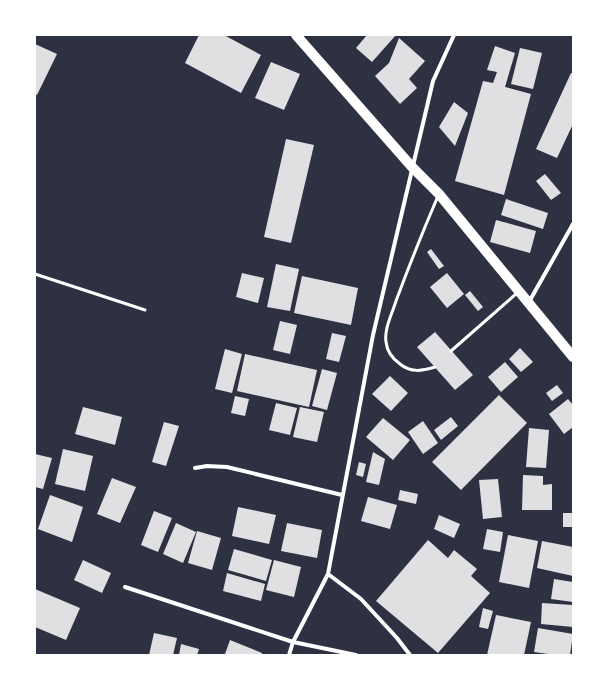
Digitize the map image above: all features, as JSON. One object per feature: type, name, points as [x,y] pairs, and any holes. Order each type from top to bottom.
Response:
[{"type":"main road","points":[[296,35],[412,167],[439,194],[573,357]]},
{"type":"street","points":[[289,655],[293,642],[328,574],[373,335],[412,167],[433,81],[454,35]]},
{"type":"street","points":[[528,302],[573,224]]},
{"type":"street","points":[[195,468],[207,466],[227,467],[342,495]]},
{"type":"street","points":[[328,574],[361,599],[397,638],[410,655]]},
{"type":"street","points":[[125,587],[293,642],[356,655]]},
{"type":"lane","points":[[435,367],[425,370],[411,370],[406,368],[397,362],[386,348],[385,340],[387,327],[410,262],[439,194]]},
{"type":"lane","points":[[35,274],[145,310]]},
{"type":"lane","points":[[452,352],[518,291]]},
{"type":"building","points":[[199,35],[224,35],[261,55],[241,93],[185,63]]},
{"type":"building","points":[[367,35],[396,35],[372,62],[356,48]]},
{"type":"building","points":[[399,38],[425,61],[409,79],[417,88],[400,104],[375,76],[389,63]]},
{"type":"building","points":[[35,44],[57,54],[37,95],[35,94]]},
{"type":"building","points":[[495,46],[515,53],[505,87],[531,94],[504,195],[455,181],[483,81],[493,83],[497,72],[487,70]]},
{"type":"building","points":[[520,48],[542,53],[533,89],[511,84]]},
{"type":"building","points":[[271,62],[300,74],[284,110],[255,98]]},
{"type":"building","points":[[571,73],[573,73],[573,124],[557,158],[536,149]]},
{"type":"building","points":[[454,102],[468,113],[455,146],[439,127]]},
{"type":"building","points":[[286,139],[314,145],[291,243],[264,237]]},
{"type":"building","points":[[545,174],[561,193],[551,200],[536,181]]},
{"type":"building","points":[[506,199],[548,213],[543,229],[501,215]]},
{"type":"building","points":[[496,220],[536,231],[530,253],[490,242]]},
{"type":"building","points":[[431,249],[444,266],[439,269],[427,252]]},
{"type":"building","points":[[276,264],[299,269],[290,311],[267,307]]},
{"type":"building","points":[[242,273],[264,278],[258,303],[236,297]]},
{"type":"building","points":[[447,273],[464,294],[447,308],[430,287]]},
{"type":"building","points":[[302,276],[358,288],[351,325],[294,313]]},
{"type":"building","points":[[470,291],[483,307],[478,311],[465,295]]},
{"type":"building","points":[[280,321],[297,325],[290,354],[273,350]]},
{"type":"building","points":[[435,332],[473,375],[455,390],[417,347]]},
{"type":"building","points":[[332,333],[346,336],[339,362],[326,359]]},
{"type":"building","points":[[520,348],[533,362],[521,372],[509,359]]},
{"type":"building","points":[[225,349],[242,354],[232,393],[215,389]]},
{"type":"building","points":[[245,354],[317,370],[309,407],[237,391]]},
{"type":"building","points":[[505,362],[518,377],[501,392],[488,377]]},
{"type":"building","points":[[322,369],[337,373],[327,410],[312,406]]},
{"type":"building","points":[[390,376],[408,393],[391,411],[372,394]]},
{"type":"building","points":[[557,385],[563,393],[552,401],[546,393]]},
{"type":"building","points":[[499,395],[527,423],[461,490],[432,462]]},
{"type":"building","points":[[235,396],[249,399],[245,416],[231,413]]},
{"type":"building","points":[[568,399],[573,405],[573,427],[564,434],[549,414]]},
{"type":"building","points":[[276,403],[297,408],[290,435],[269,430]]},
{"type":"building","points":[[83,407],[122,417],[115,445],[75,434]]},
{"type":"building","points":[[300,407],[324,412],[317,442],[293,437]]},
{"type":"building","points":[[451,417],[458,426],[441,440],[434,430]]},
{"type":"building","points":[[383,418],[410,440],[393,460],[366,437]]},
{"type":"building","points":[[423,421],[438,443],[423,454],[408,432]]},
{"type":"building","points":[[164,422],[179,426],[166,466],[152,462]]},
{"type":"building","points":[[529,428],[549,430],[546,468],[526,467]]},
{"type":"building","points":[[63,449],[93,456],[85,491],[55,484]]},
{"type":"building","points":[[373,452],[385,459],[379,485],[366,482]]},
{"type":"building","points":[[35,454],[52,458],[43,489],[35,487]]},
{"type":"building","points":[[359,462],[366,464],[363,477],[356,475]]},
{"type":"building","points":[[523,475],[543,476],[543,485],[552,484],[552,510],[522,510]]},
{"type":"building","points":[[112,478],[136,487],[120,523],[97,514]]},
{"type":"building","points":[[498,479],[502,517],[483,519],[479,480]]},
{"type":"building","points":[[400,490],[418,494],[416,504],[398,500]]},
{"type":"building","points":[[50,495],[83,507],[72,542],[38,529]]},
{"type":"building","points":[[368,497],[397,505],[390,529],[361,521]]},
{"type":"building","points":[[238,507],[276,515],[269,544],[232,536]]},
{"type":"building","points":[[154,511],[172,518],[158,552],[141,545]]},
{"type":"building","points":[[563,513],[573,513],[573,527],[563,527]]},
{"type":"building","points":[[439,515],[460,524],[454,538],[434,529]]},
{"type":"building","points":[[176,523],[196,532],[183,563],[163,554]]},
{"type":"building","points":[[287,523],[322,530],[317,558],[281,551]]},
{"type":"building","points":[[487,529],[503,532],[500,552],[483,549]]},
{"type":"building","points":[[197,531],[221,538],[212,570],[188,563]]},
{"type":"building","points":[[508,535],[538,541],[529,588],[499,582]]},
{"type":"building","points":[[428,540],[448,558],[454,550],[477,569],[471,576],[490,593],[438,653],[376,601]]},
{"type":"building","points":[[542,541],[573,547],[573,576],[537,568]]},
{"type":"building","points":[[234,549],[272,560],[266,581],[228,570]]},
{"type":"building","points":[[83,560],[111,573],[102,593],[74,580]]},
{"type":"building","points":[[274,560],[301,567],[294,597],[266,590]]},
{"type":"building","points":[[227,573],[265,584],[261,601],[223,591]]},
{"type":"building","points":[[554,579],[573,582],[573,602],[551,599]]},
{"type":"building","points":[[35,589],[80,608],[66,640],[35,627]]},
{"type":"building","points":[[542,603],[573,605],[573,627],[541,624]]},
{"type":"building","points":[[483,608],[493,611],[488,629],[479,627]]},
{"type":"building","points":[[496,615],[531,622],[524,655],[487,655]]},
{"type":"building","points":[[538,628],[573,634],[570,655],[555,655],[534,652]]},
{"type":"building","points":[[154,633],[177,638],[173,655],[149,655]]},
{"type":"building","points":[[230,640],[262,653],[262,655],[225,654]]},
{"type":"building","points":[[181,644],[199,649],[197,655],[179,655]]}]
